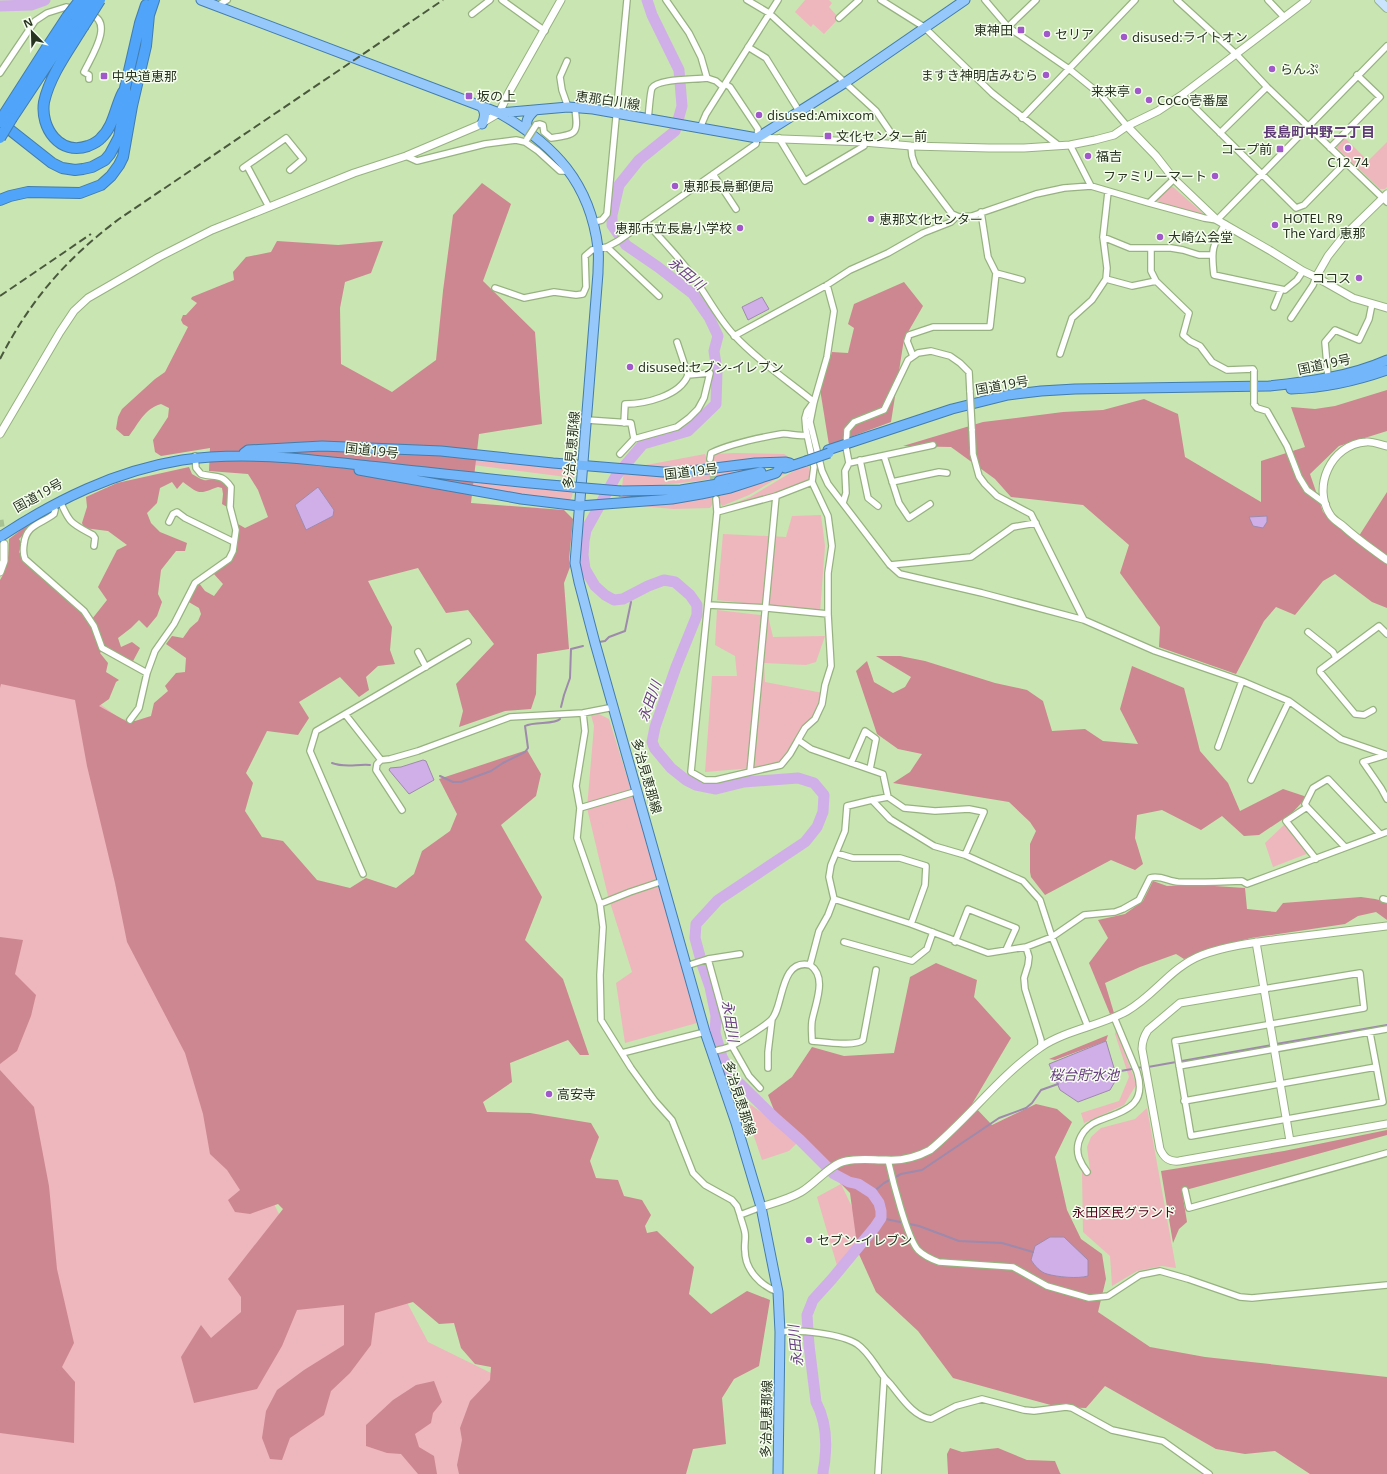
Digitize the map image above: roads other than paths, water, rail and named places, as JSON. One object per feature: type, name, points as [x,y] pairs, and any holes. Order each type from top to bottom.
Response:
[{"type":"highway","points":[[80,0],[75,22],[47,94],[43,115],[51,135],[61,144],[72,147],[86,147],[95,143],[102,138],[109,128],[126,88],[140,23],[148,0]]},
{"type":"highway","points":[[3,116],[91,0]]},
{"type":"highway","points":[[0,138],[3,116],[46,49],[100,0]]},
{"type":"highway","points":[[0,200],[28,192],[72,194],[87,192],[101,185],[119,166],[123,157],[132,106],[146,46],[149,15],[154,0]]},
{"type":"highway","points":[[3,116],[52,163],[62,168],[75,170],[92,167],[105,160],[119,137],[126,100],[126,88]]},
{"type":"highway","points":[[0,130],[47,167],[75,176],[86,175],[104,168],[124,147]]},
{"type":"highway","name":"国道19号","points":[[2,540],[31,516],[82,490],[120,476],[195,457],[246,456],[314,460],[574,485],[655,491],[704,487],[778,470],[952,409],[1008,395],[1069,389],[1269,386],[1328,377],[1376,365],[1387,360]]},
{"type":"highway","name":"国道19号","points":[[846,446],[953,412],[992,402],[1041,394],[1079,392],[1294,389],[1327,386],[1352,381],[1387,370]]},
{"type":"highway","points":[[244,453],[248,450],[322,446],[441,451],[583,466],[664,472],[683,472],[756,463],[790,463]]},
{"type":"highway","name":"国道19号","points":[[0,532],[47,504],[95,482],[138,467],[175,459],[195,457],[244,453],[292,455],[574,485]]},
{"type":"highway","points":[[231,457],[235,459],[286,460],[322,464],[520,499],[579,506],[672,499],[701,494],[776,473],[778,470]]},
{"type":"highway","name":"国道19号","points":[[621,489],[666,488],[716,482],[806,460]]},
{"type":"main road","name":"恵那白川線","points":[[201,0],[499,113],[572,108],[593,109],[757,138]]},
{"type":"main road","points":[[757,138],[846,82],[965,0]]},
{"type":"main road","points":[[1379,0],[1387,8]]},
{"type":"main road","points":[[481,106],[485,113],[482,124]]},
{"type":"main road","points":[[527,138],[526,121],[534,110]]},
{"type":"main road","name":"多治見恵那線","points":[[499,113],[527,138],[552,151],[561,160],[578,184],[588,205],[603,248],[575,563],[578,582],[663,881],[689,965],[705,1032],[736,1123],[761,1207],[778,1292],[780,1332],[778,1474]]},
{"type":"street","points":[[217,6],[227,0]]},
{"type":"street","points":[[472,14],[490,0]]},
{"type":"street","points":[[502,0],[544,31]]},
{"type":"street","points":[[0,434],[60,332],[77,308],[88,298],[159,257],[212,230],[354,173],[406,156],[482,124],[499,113],[508,94],[561,0]]},
{"type":"street","points":[[594,222],[602,220],[607,214],[627,0]]},
{"type":"street","points":[[666,0],[689,33],[701,57],[707,78]]},
{"type":"street","points":[[747,0],[769,13],[846,82],[876,111],[895,139],[897,145]]},
{"type":"street","points":[[700,128],[706,114],[778,0]]},
{"type":"street","points":[[840,18],[859,0]]},
{"type":"street","points":[[881,0],[924,27],[992,93],[1058,146]]},
{"type":"street","points":[[985,0],[1008,27],[1069,69],[1101,95],[1127,126],[1156,156],[1174,179],[1217,220],[1303,271],[1353,298],[1387,308]]},
{"type":"street","points":[[1008,27],[1036,0]]},
{"type":"street","points":[[1022,118],[1135,0]]},
{"type":"street","points":[[1177,0],[1236,54],[1267,87],[1345,163],[1386,198],[1343,237],[1328,256],[1313,285],[1290,318]]},
{"type":"street","points":[[1268,0],[1284,17]]},
{"type":"street","points":[[757,138],[863,142],[911,146],[1024,148],[1070,145],[1114,135],[1127,126],[1158,111],[1182,95],[1307,0]]},
{"type":"street","points":[[0,73],[35,21],[47,13],[66,7],[95,16],[99,20],[101,33],[84,72],[89,75],[89,79]]},
{"type":"street","points":[[1217,220],[1261,173],[1387,46]]},
{"type":"street","points":[[748,47],[766,58],[799,111]]},
{"type":"street","points":[[406,156],[417,161],[485,144],[527,138],[536,126],[540,124],[543,125],[544,132],[551,138],[563,136],[576,131],[577,128],[572,108],[562,90],[560,77],[567,61]]},
{"type":"street","points":[[1330,148],[1380,97],[1358,75]]},
{"type":"street","points":[[495,288],[524,298],[554,292],[576,295],[583,294],[586,287],[585,256],[592,250],[603,248],[618,241],[756,144],[758,129],[730,87],[724,86],[707,78],[657,82],[652,88],[648,119]]},
{"type":"street","points":[[1220,133],[1267,87]]},
{"type":"street","points":[[1182,95],[1296,208],[1304,205],[1345,163]]},
{"type":"street","points":[[269,207],[245,167],[286,138],[303,159],[290,170]]},
{"type":"street","points":[[778,138],[805,181],[864,146],[863,142]]},
{"type":"street","points":[[1070,145],[1091,186]]},
{"type":"street","points":[[734,336],[827,285],[850,270],[888,253],[922,233],[951,222],[955,218],[915,165],[911,146]]},
{"type":"street","points":[[713,174],[736,209]]},
{"type":"street","points":[[1149,203],[1174,179]]},
{"type":"street","points":[[951,213],[959,217],[966,218],[1036,194],[1064,188],[1091,186],[1204,218],[1217,220]]},
{"type":"street","points":[[1060,354],[1072,318],[1092,300],[1106,279],[1107,268],[1103,237],[1108,192]]},
{"type":"street","points":[[913,356],[907,341],[909,335],[933,327],[990,327],[996,273],[988,257],[981,212]]},
{"type":"street","points":[[646,222],[688,270],[722,321],[734,336],[750,351],[814,402]]},
{"type":"street","points":[[1225,224],[1215,241],[1212,255],[1214,275],[1285,290],[1297,280],[1303,271]]},
{"type":"street","points":[[1103,237],[1130,248],[1171,248],[1199,255],[1212,255]]},
{"type":"street","points":[[603,248],[659,296]]},
{"type":"street","points":[[1151,248],[1151,271],[1156,282],[1189,313],[1183,335],[1190,341],[1200,346],[1212,362],[1227,370],[1253,369],[1254,404],[1257,408],[1267,411],[1286,446],[1299,478],[1307,490],[1326,504]]},
{"type":"street","points":[[996,273],[1022,280]]},
{"type":"street","points":[[1106,279],[1132,286],[1156,282]]},
{"type":"street","points":[[827,285],[834,311],[826,357],[810,422],[822,471],[828,484],[890,565],[900,574],[982,593],[1084,620],[1155,651],[1242,681],[1289,701],[1341,739],[1387,755]]},
{"type":"street","points":[[1274,307],[1281,290]]},
{"type":"street","points":[[1328,377],[1324,342],[1334,330],[1359,340],[1368,319],[1372,304]]},
{"type":"street","points":[[624,423],[625,404],[639,404],[654,400],[679,387],[685,382],[688,375],[677,342]]},
{"type":"street","points":[[843,503],[846,494],[845,471],[849,463],[846,446],[847,430],[854,422],[884,410],[908,360],[913,356],[918,353],[931,351],[950,356],[969,372],[973,454],[979,476],[997,496],[1031,514],[1084,620]]},
{"type":"street","points":[[620,454],[634,439],[677,427],[698,409],[704,398],[710,373],[688,375]]},
{"type":"street","points":[[716,499],[717,512],[691,772],[705,780],[716,780],[781,765],[790,754],[805,728],[814,719],[822,704],[825,685],[831,666],[828,614],[828,573],[832,546],[828,516],[812,482],[814,467],[806,435],[805,418],[807,410],[814,402]]},
{"type":"street","points":[[587,420],[631,423],[634,439]]},
{"type":"street","points":[[710,458],[710,453],[747,441],[783,434],[800,436],[806,435]]},
{"type":"street","points":[[1387,446],[1366,442],[1352,446],[1340,453],[1330,463],[1325,474],[1322,488],[1331,516],[1357,539],[1387,560]]},
{"type":"street","points":[[849,463],[932,445]]},
{"type":"street","points":[[884,456],[898,503],[909,518],[930,504]]},
{"type":"street","points":[[130,720],[139,708],[147,673],[156,651],[174,624],[195,583],[229,559],[233,551],[236,530],[230,507],[231,487],[223,478],[201,474],[196,468],[195,457]]},
{"type":"street","points":[[860,460],[868,498],[878,506]]},
{"type":"street","points":[[892,482],[939,472],[947,474]]},
{"type":"street","points":[[717,512],[776,496],[812,482]]},
{"type":"street","points":[[750,772],[767,608],[776,496]]},
{"type":"street","points":[[60,501],[67,518],[93,535],[95,538],[94,546]]},
{"type":"street","points":[[55,510],[54,514],[34,526],[26,534],[23,550],[25,560],[84,611],[94,626],[102,648],[147,673]]},
{"type":"street","points":[[169,522],[173,514],[177,512],[185,518],[234,542]]},
{"type":"street","points":[[890,565],[971,557],[1013,527],[1036,523]]},
{"type":"street","points":[[0,572],[4,561],[2,540]]},
{"type":"street","points":[[708,605],[767,608],[828,614]]},
{"type":"street","points":[[1373,710],[1364,715],[1355,714],[1320,672],[1320,670],[1379,626],[1387,634]]},
{"type":"street","points":[[1308,632],[1332,652],[1336,658]]},
{"type":"street","points":[[363,874],[310,751],[316,731],[468,642]]},
{"type":"street","points":[[418,652],[426,667]]},
{"type":"street","points":[[1218,747],[1242,681]]},
{"type":"street","points":[[1251,780],[1289,701]]},
{"type":"street","points":[[402,810],[376,770],[377,764],[381,760],[418,752],[510,718],[582,713],[614,708]]},
{"type":"street","points":[[582,713],[585,731],[576,786],[580,808],[577,838],[600,904],[603,927],[600,1015],[604,1026],[631,1068],[655,1101],[672,1120],[693,1173],[705,1185],[732,1200],[737,1206],[745,1231],[745,1252],[752,1274],[771,1290],[778,1292]]},
{"type":"street","points":[[346,714],[381,760]]},
{"type":"street","points":[[851,763],[865,731],[876,739],[870,769]]},
{"type":"street","points":[[798,740],[811,749],[883,774],[888,797],[904,808],[936,811],[969,809],[984,812],[965,855]]},
{"type":"street","points":[[1387,755],[1363,762],[1384,787],[1387,799]]},
{"type":"street","points":[[1345,848],[1305,804],[1313,788],[1328,779],[1380,834]]},
{"type":"street","points":[[580,808],[638,791]]},
{"type":"street","points":[[810,965],[818,931],[828,915],[834,899],[829,877],[830,865],[845,831],[847,806],[888,797]]},
{"type":"street","points":[[872,800],[890,819],[934,846],[965,855],[1023,882],[1040,900],[1052,936],[1088,1027]]},
{"type":"street","points":[[1307,807],[1286,821],[1316,859]]},
{"type":"street","points":[[834,899],[911,924],[955,942],[988,953],[1026,947],[1052,936],[1084,915],[1115,912],[1139,900],[1150,878],[1160,877],[1169,881],[1178,882],[1213,883],[1242,881],[1247,884],[1387,832]]},
{"type":"street","points":[[836,853],[853,858],[900,858],[926,866],[925,885],[911,924]]},
{"type":"street","points":[[600,904],[663,881]]},
{"type":"street","points":[[955,942],[968,909],[1016,928],[1006,950]]},
{"type":"street","points":[[740,1215],[801,1193],[835,1166],[845,1161],[866,1159],[888,1160],[913,1157],[930,1150],[1018,1066],[1041,1047],[1053,1040],[1127,1011],[1140,1002],[1176,969],[1186,962],[1217,950],[1256,942],[1387,927]]},
{"type":"street","points":[[844,942],[912,961],[927,949],[933,932]]},
{"type":"street","points":[[1256,942],[1290,1141]]},
{"type":"street","points":[[1026,947],[1029,957],[1024,978],[1025,989],[1041,1040],[1041,1047]]},
{"type":"street","points":[[689,965],[740,954]]},
{"type":"street","points":[[707,960],[730,1046],[749,1076],[760,1088]]},
{"type":"street","points":[[768,1068],[768,1052],[772,1019],[787,975],[792,969],[805,964],[810,965],[814,968],[818,975],[819,985],[812,1023],[812,1040],[854,1044],[860,1043],[863,1040],[876,970]]},
{"type":"street","points":[[1370,1033],[1383,1102],[1191,1136],[1174,1041],[1364,1008],[1360,973],[1185,1001],[1176,1005],[1148,1030],[1142,1041],[1142,1049],[1160,1149],[1167,1159],[1179,1161],[1387,1124]]},
{"type":"street","points":[[1087,1172],[1079,1159],[1078,1152],[1078,1144],[1082,1134],[1096,1121],[1121,1113],[1134,1104],[1140,1091],[1140,1081],[1137,1072],[1114,1017]]},
{"type":"street","points":[[713,1052],[730,1046],[772,1019]]},
{"type":"street","points":[[1179,1066],[1387,1029]]},
{"type":"street","points":[[622,1053],[705,1032]]},
{"type":"street","points":[[1184,1101],[1376,1067]]},
{"type":"street","points":[[1185,1190],[1189,1208],[1387,1153]]},
{"type":"street","points":[[888,1160],[909,1235],[917,1249],[929,1258],[939,1262],[1013,1268],[1047,1286],[1089,1298],[1108,1296],[1140,1275],[1160,1271],[1240,1297],[1252,1298],[1387,1286]]},
{"type":"street","points":[[780,1332],[804,1331],[847,1339],[857,1345],[875,1363],[884,1378],[917,1413],[926,1418],[931,1419],[956,1406],[982,1399],[1024,1410],[1034,1411],[1066,1407],[1083,1413],[1112,1430],[1163,1441],[1209,1474]]},
{"type":"street","points":[[878,1474],[884,1378]]},
{"type":"water","points":[[762,297],[769,309],[748,320],[742,307]]},
{"type":"water","points":[[318,487],[334,510],[333,516],[306,530],[295,505]]},
{"type":"water","points":[[1267,516],[1267,522],[1263,528],[1253,526],[1249,517]]},
{"type":"water","points":[[423,760],[426,761],[434,780],[409,794],[389,770],[390,768],[401,767]]},
{"type":"water","name":"桜台貯水池","points":[[1106,1041],[1117,1078],[1110,1090],[1078,1102],[1060,1090],[1049,1064]]},
{"type":"water","points":[[1050,1237],[1064,1237],[1088,1260],[1088,1276],[1073,1277],[1051,1275],[1042,1272],[1034,1264],[1031,1260],[1035,1246]]},
{"type":"waterway","points":[[0,6],[31,5],[45,0]]},
{"type":"waterway","name":"永田川","points":[[647,0],[652,15],[679,70],[682,106],[675,131],[639,160],[619,185],[612,215],[612,225],[626,245],[693,294],[709,317],[718,336],[714,351],[717,371],[716,404],[688,431],[643,444],[616,476],[586,530],[583,555],[585,569],[595,586],[605,595],[614,600],[623,599],[648,586],[664,580],[675,582],[690,595],[697,605],[697,615],[676,667],[655,727],[652,742],[655,749],[671,768],[686,780],[696,785],[716,789],[744,782],[798,778],[814,783],[824,795],[823,812],[817,827],[805,842],[718,900],[696,924],[695,938],[710,987],[716,1016],[715,1033],[722,1057],[734,1078],[834,1174],[849,1182],[858,1184],[872,1193],[879,1203],[881,1211],[881,1218],[875,1227],[813,1300],[807,1315],[816,1402],[823,1422],[825,1436],[826,1451],[823,1474]]},
{"type":"waterway","points":[[599,642],[605,641],[609,637],[625,631],[631,602],[628,597]]},
{"type":"waterway","points":[[561,707],[570,678],[571,649],[583,646]]},
{"type":"waterway","points":[[440,776],[453,782],[461,782],[491,771],[525,752],[528,748],[525,726],[554,722],[560,719]]},
{"type":"waterway","points":[[332,763],[346,766],[370,765]]},
{"type":"waterway","points":[[1276,1044],[1387,1025]]},
{"type":"waterway","points":[[1148,1067],[1272,1045]]},
{"type":"waterway","points":[[1115,1072],[1143,1067]]},
{"type":"waterway","points":[[872,1193],[884,1183],[901,1174],[922,1170],[999,1118],[1026,1108],[1032,1103],[1041,1090],[1058,1084]]},
{"type":"waterway","points":[[881,1218],[919,1226],[959,1241],[1002,1243],[1033,1252]]},
{"type":"tunnel","points":[[710,459],[714,487]]},
{"type":"tunnel","points":[[0,520],[3,539]]},
{"type":"railway","points":[[0,359],[24,317],[37,299],[66,265],[100,234],[119,219],[443,0]]},
{"type":"railway","points":[[0,296],[91,234]]},
{"type":"place","name":"東神田","points":[[1021,30]]},
{"type":"place","name":"セリア","points":[[1047,34]]},
{"type":"place","name":"disused:ライトオン","points":[[1124,37]]},
{"type":"place","name":"らんぷ","points":[[1272,69]]},
{"type":"place","name":"ますき神明店みむら","points":[[1046,75]]},
{"type":"place","name":"中央道恵那","points":[[104,76]]},
{"type":"place","name":"来来亭","points":[[1138,91]]},
{"type":"place","name":"坂の上","points":[[469,96]]},
{"type":"place","name":"CoCo壱番屋","points":[[1149,100]]},
{"type":"place","name":"disused:Amixcom","points":[[759,115]]},
{"type":"place","name":"文化センター前","points":[[828,136]]},
{"type":"place","name":"C12 74","points":[[1348,148]]},
{"type":"place","name":"コープ前","points":[[1280,149]]},
{"type":"place","name":"福吉","points":[[1088,156]]},
{"type":"place","name":"ファミリーマート","points":[[1215,176]]},
{"type":"place","name":"恵那長島郵便局","points":[[675,186]]},
{"type":"place","name":"恵那文化センター","points":[[871,219]]},
{"type":"place","name":"HOTEL R9 The Yard 恵那","points":[[1275,225]]},
{"type":"place","name":"恵那市立長島小学校","points":[[740,228]]},
{"type":"place","name":"大崎公会堂","points":[[1160,237]]},
{"type":"place","name":"ココス","points":[[1359,278]]},
{"type":"place","name":"disused:セブン-イレブン","points":[[630,367]]},
{"type":"place","name":"高安寺","points":[[549,1094]]},
{"type":"place","name":"セブン-イレブン","points":[[809,1240]]},
{"type":"district","name":"長島町中野二丁目","points":[[1319,131]]},
{"type":"park label","name":"永田区民グランド","points":[[1124,1212]]}]
